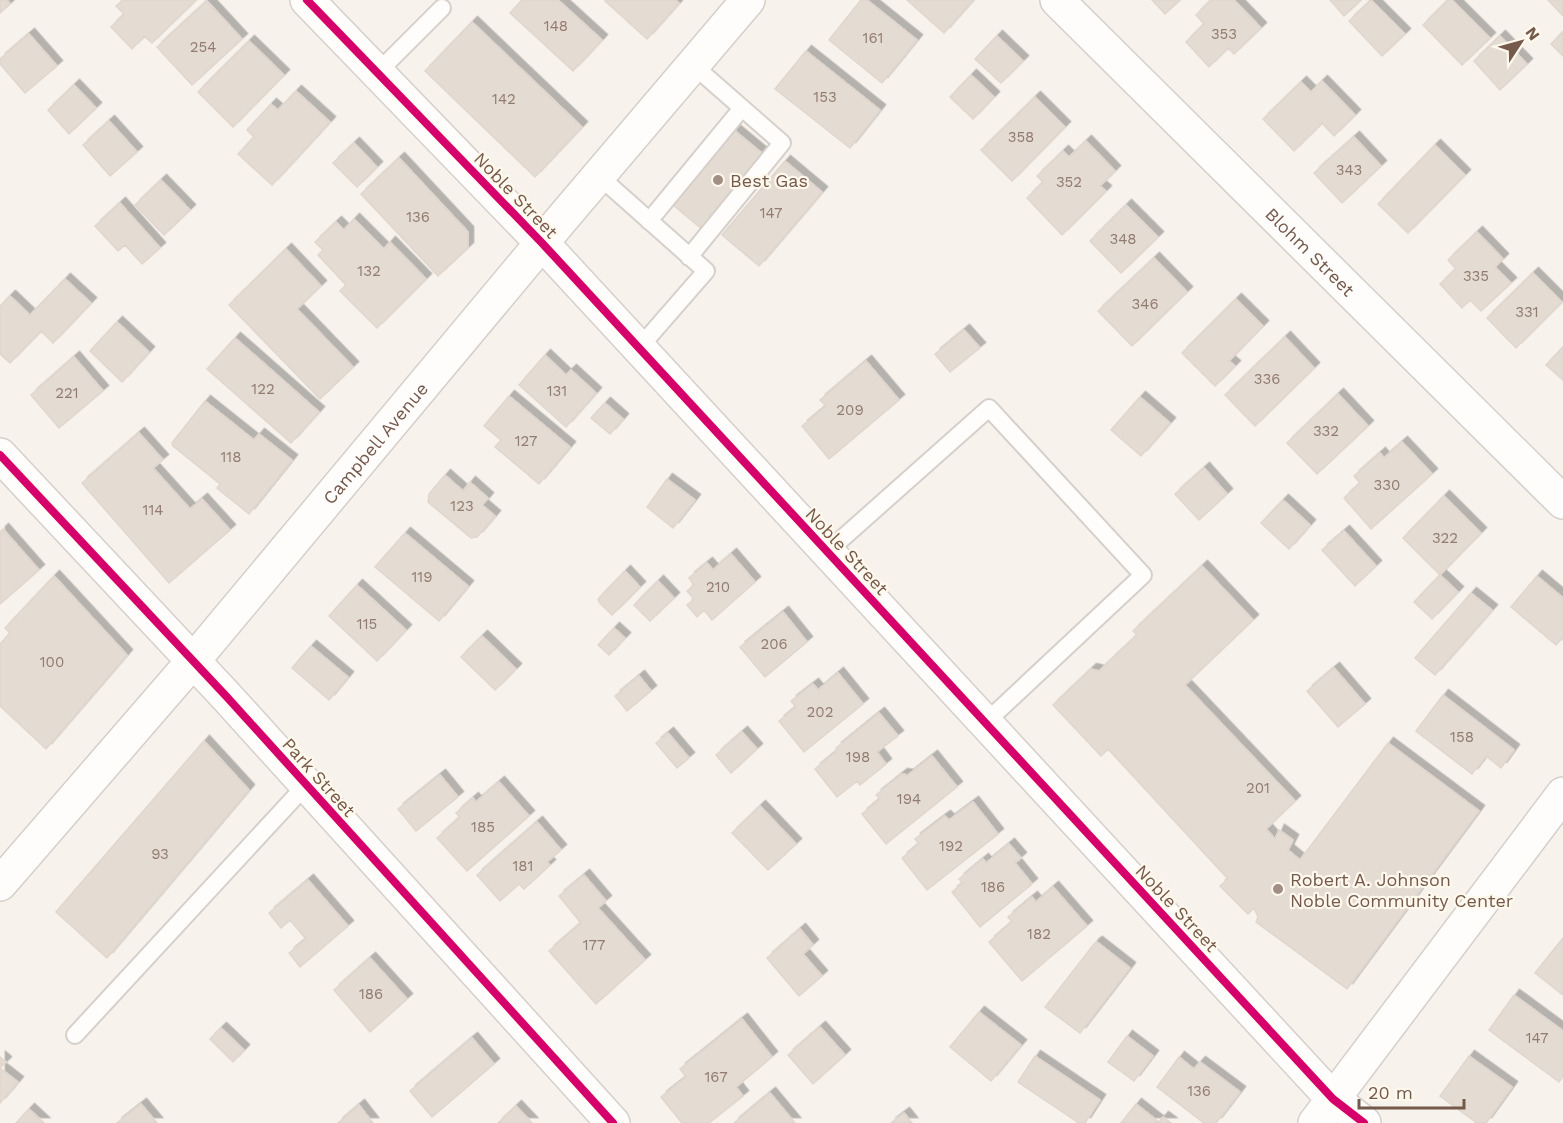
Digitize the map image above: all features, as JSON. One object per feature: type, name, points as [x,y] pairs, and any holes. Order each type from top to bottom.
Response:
[{"type":"street","name":"Noble Street","points":[[307,0],[542,243],[985,723],[1324,1111],[1364,1123]]},
{"type":"street","name":"Campbell Avenue","points":[[0,884],[193,661],[748,0]]},
{"type":"street","name":"Blohm Street","points":[[1057,0],[1563,502]]},
{"type":"street","name":"Park Street","points":[[0,455],[193,661],[613,1123]]},
{"type":"street","points":[[1324,1111],[1563,795]]},
{"type":"lane","points":[[377,72],[442,8]]},
{"type":"lane","points":[[689,256],[782,143],[693,65]]},
{"type":"lane","points":[[650,221],[742,108]]},
{"type":"lane","points":[[599,176],[706,272],[639,348]]},
{"type":"lane","points":[[827,552],[989,408],[1143,575],[985,723]]},
{"type":"lane","points":[[75,1035],[306,785]]},
{"type":"building","points":[[0,0],[7,0],[10,4],[0,13]]},
{"type":"building","points":[[123,0],[196,0],[152,43],[144,36],[132,49],[111,27],[124,14],[116,6]]},
{"type":"building","points":[[522,0],[558,0],[602,40],[573,71],[510,13]]},
{"type":"building","points":[[606,0],[675,0],[679,3],[647,39]]},
{"type":"building","points":[[861,0],[867,0],[917,40],[882,83],[829,40]]},
{"type":"building","points":[[907,0],[973,0],[944,33]]},
{"type":"building","points":[[1152,0],[1180,0],[1165,14]]},
{"type":"building","points":[[1211,0],[1234,0],[1261,28],[1234,54],[1228,48],[1209,67],[1186,42],[1204,24],[1196,15]]},
{"type":"building","points":[[1330,0],[1361,0],[1344,16]]},
{"type":"building","points":[[1371,0],[1405,34],[1382,56],[1349,21]]},
{"type":"building","points":[[1448,0],[1452,0],[1490,38],[1462,65],[1423,25]]},
{"type":"building","points":[[1548,0],[1563,0],[1563,16]]},
{"type":"building","points":[[207,1],[242,39],[192,85],[157,47]]},
{"type":"building","points":[[472,22],[582,127],[535,177],[425,71]]},
{"type":"building","points":[[1563,32],[1563,56],[1551,44]]},
{"type":"building","points":[[29,34],[57,66],[25,93],[0,64],[0,59]]},
{"type":"building","points":[[997,36],[1023,61],[1001,83],[975,59]]},
{"type":"building","points":[[1500,36],[1527,64],[1500,90],[1474,61]]},
{"type":"building","points":[[249,41],[284,75],[233,127],[198,92]]},
{"type":"building","points":[[806,51],[880,110],[850,148],[775,89]]},
{"type":"building","points":[[971,75],[994,97],[973,119],[950,97]]},
{"type":"building","points":[[1322,81],[1355,115],[1334,136],[1322,123],[1294,151],[1263,119],[1301,82],[1311,92]]},
{"type":"building","points":[[74,85],[96,108],[69,134],[48,110]]},
{"type":"building","points":[[296,91],[330,122],[272,185],[238,154],[254,137],[247,130],[271,104],[278,110]]},
{"type":"building","points":[[1035,97],[1065,127],[1012,181],[981,150]]},
{"type":"building","points":[[109,121],[137,152],[110,176],[83,145]]},
{"type":"building","points":[[734,130],[764,155],[703,230],[673,205]]},
{"type":"building","points":[[1354,137],[1381,166],[1342,203],[1314,173]]},
{"type":"building","points":[[1086,141],[1115,171],[1100,186],[1106,191],[1062,235],[1027,198],[1043,182],[1037,176],[1063,151],[1069,157]]},
{"type":"building","points":[[354,143],[377,167],[357,187],[333,163]]},
{"type":"building","points":[[1435,145],[1465,175],[1408,233],[1378,204]]},
{"type":"building","points":[[399,158],[468,232],[468,248],[438,276],[361,194]]},
{"type":"building","points":[[785,161],[822,192],[759,266],[722,235]]},
{"type":"building","points":[[161,180],[190,210],[164,235],[135,205]]},
{"type":"building","points":[[120,203],[160,248],[142,264],[125,245],[118,251],[95,226]]},
{"type":"building","points":[[1126,205],[1158,237],[1121,273],[1090,241]]},
{"type":"building","points":[[354,219],[384,249],[390,242],[426,279],[377,328],[340,291],[346,285],[318,255],[323,250],[315,242],[336,222],[344,230]]},
{"type":"building","points":[[1477,232],[1503,259],[1495,267],[1511,283],[1481,311],[1470,300],[1462,308],[1440,284],[1456,269],[1448,260]]},
{"type":"building","points":[[286,249],[321,286],[297,309],[353,367],[320,399],[229,305]]},
{"type":"building","points":[[1154,258],[1187,292],[1132,346],[1098,311]]},
{"type":"building","points":[[1533,273],[1562,302],[1516,348],[1487,318]]},
{"type":"building","points":[[65,279],[91,303],[53,343],[41,331],[10,363],[0,354],[0,306],[10,296],[30,315]]},
{"type":"building","points":[[1236,299],[1263,326],[1229,361],[1235,366],[1215,386],[1182,353]]},
{"type":"building","points":[[117,322],[149,352],[122,382],[90,351]]},
{"type":"building","points":[[964,330],[980,348],[950,372],[935,354]]},
{"type":"building","points":[[1285,337],[1314,368],[1255,426],[1225,395]]},
{"type":"building","points":[[235,338],[319,412],[291,443],[207,369]]},
{"type":"building","points":[[1563,347],[1563,380],[1546,365]]},
{"type":"building","points":[[545,355],[566,375],[571,370],[596,393],[566,427],[519,385]]},
{"type":"building","points":[[74,357],[103,391],[59,428],[31,395]]},
{"type":"building","points":[[866,361],[899,400],[829,459],[802,426],[826,406],[820,400]]},
{"type":"building","points":[[1338,394],[1368,426],[1317,474],[1287,443]]},
{"type":"building","points":[[509,396],[570,447],[539,484],[495,447],[501,440],[484,426]]},
{"type":"building","points":[[1140,397],[1170,423],[1141,456],[1111,430]]},
{"type":"building","points":[[205,401],[254,440],[259,434],[292,460],[249,514],[217,488],[220,484],[173,446],[172,443]]},
{"type":"building","points":[[605,403],[623,419],[610,434],[591,418]]},
{"type":"building","points":[[139,433],[163,460],[153,468],[190,509],[202,499],[230,530],[169,583],[82,483]]},
{"type":"building","points":[[1402,442],[1432,474],[1371,529],[1344,498],[1360,483],[1354,476],[1380,453],[1384,458]]},
{"type":"building","points":[[1204,468],[1227,494],[1199,520],[1175,494]]},
{"type":"building","points":[[445,475],[463,491],[470,482],[488,498],[482,505],[495,516],[477,537],[471,538],[428,502],[429,494]]},
{"type":"building","points":[[667,479],[695,500],[673,528],[647,507]]},
{"type":"building","points":[[1444,496],[1481,533],[1440,575],[1403,538]]},
{"type":"building","points":[[1283,500],[1310,525],[1289,549],[1261,523]]},
{"type":"building","points":[[3,529],[39,570],[0,604],[0,532]]},
{"type":"building","points":[[1344,531],[1376,566],[1355,586],[1322,550]]},
{"type":"building","points":[[405,533],[468,586],[439,621],[375,567]]},
{"type":"building","points":[[731,554],[755,582],[712,620],[704,610],[697,617],[687,605],[694,599],[687,591],[694,585],[689,578],[707,563],[713,570]]},
{"type":"building","points":[[1202,566],[1253,620],[1185,685],[1295,801],[1266,829],[1275,839],[1279,830],[1293,840],[1288,850],[1300,860],[1388,743],[1479,811],[1347,989],[1256,922],[1258,917],[1254,908],[1248,914],[1220,886],[1228,879],[1108,749],[1101,756],[1053,705],[1091,669],[1099,671],[1137,635],[1133,631]]},
{"type":"building","points":[[625,571],[640,587],[612,615],[598,599]]},
{"type":"building","points":[[1440,575],[1458,592],[1432,619],[1414,602]]},
{"type":"building","points":[[54,576],[127,655],[46,749],[0,706],[0,644],[10,633],[5,628]]},
{"type":"building","points":[[1537,576],[1563,598],[1563,637],[1556,645],[1511,607]]},
{"type":"building","points":[[658,581],[674,598],[650,621],[634,605]]},
{"type":"building","points":[[357,585],[406,630],[377,661],[329,616]]},
{"type":"building","points":[[1471,593],[1492,610],[1435,675],[1415,658]]},
{"type":"building","points":[[783,612],[807,642],[765,677],[740,647]]},
{"type":"building","points":[[614,628],[625,638],[609,655],[598,645]]},
{"type":"building","points":[[482,636],[516,669],[495,690],[461,657]]},
{"type":"building","points":[[311,646],[348,677],[329,700],[292,668]]},
{"type":"building","points":[[1334,668],[1365,704],[1338,727],[1307,691]]},
{"type":"building","points":[[838,673],[863,704],[804,752],[779,721],[796,707],[791,701],[813,684],[818,690]]},
{"type":"building","points":[[639,676],[651,691],[627,711],[615,696]]},
{"type":"building","points":[[1443,695],[1514,750],[1501,768],[1486,756],[1472,774],[1416,731]]},
{"type":"building","points":[[879,713],[898,736],[877,752],[886,764],[860,785],[857,781],[837,797],[815,769],[838,750],[836,748]]},
{"type":"building","points":[[742,732],[757,749],[731,773],[716,755]]},
{"type":"building","points":[[668,733],[689,758],[677,768],[656,743]]},
{"type":"building","points":[[204,741],[249,790],[107,958],[56,912]]},
{"type":"building","points":[[932,756],[957,787],[886,844],[862,814],[880,799],[876,795],[902,774],[908,775]]},
{"type":"building","points":[[440,775],[458,797],[416,831],[398,809]]},
{"type":"building","points":[[499,782],[529,816],[467,871],[437,838],[460,817],[456,813],[473,798],[476,802]]},
{"type":"building","points":[[973,802],[998,834],[927,890],[902,858],[919,844],[915,839],[945,816],[949,820]]},
{"type":"building","points":[[760,806],[796,844],[768,870],[732,833]]},
{"type":"building","points":[[537,822],[561,850],[547,862],[550,865],[524,889],[519,884],[500,901],[477,875]]},
{"type":"building","points":[[1009,844],[1021,858],[1015,863],[1032,884],[980,927],[952,892],[963,883],[959,879],[983,859],[986,863]]},
{"type":"building","points":[[584,875],[606,901],[598,908],[645,960],[596,1004],[549,951],[581,923],[559,896]]},
{"type":"building","points":[[308,880],[348,926],[300,967],[289,953],[306,939],[290,920],[281,928],[269,913]]},
{"type":"building","points":[[1053,887],[1087,926],[1022,981],[989,942],[1012,922],[1008,917],[1032,897],[1036,902]]},
{"type":"building","points":[[800,929],[813,945],[803,954],[822,976],[799,996],[767,958]]},
{"type":"building","points":[[1563,938],[1563,995],[1535,973]]},
{"type":"building","points":[[1097,942],[1130,968],[1080,1033],[1045,1007]]},
{"type":"building","points":[[370,958],[407,999],[370,1032],[334,990]]},
{"type":"building","points":[[1514,995],[1563,1031],[1563,1076],[1559,1082],[1489,1030]]},
{"type":"building","points":[[979,1012],[1021,1045],[991,1081],[950,1047]]},
{"type":"building","points":[[742,1019],[772,1057],[736,1087],[743,1096],[709,1123],[682,1123],[661,1097],[686,1077],[680,1069]]},
{"type":"building","points":[[820,1027],[845,1055],[813,1084],[788,1055]]},
{"type":"building","points":[[221,1028],[244,1050],[233,1062],[210,1039]]},
{"type":"building","points":[[1127,1036],[1153,1056],[1134,1081],[1108,1062]]},
{"type":"building","points":[[472,1038],[494,1064],[432,1117],[410,1091]]},
{"type":"building","points":[[1035,1056],[1100,1100],[1085,1123],[1079,1123],[1018,1082]]},
{"type":"building","points":[[1469,1056],[1512,1087],[1486,1123],[1477,1123],[1440,1096]]},
{"type":"building","points":[[0,1057],[6,1062],[0,1068]]},
{"type":"building","points":[[1179,1057],[1194,1069],[1200,1062],[1240,1092],[1216,1123],[1204,1123],[1157,1087]]},
{"type":"building","points":[[0,1068],[18,1082],[0,1103]]},
{"type":"building","points":[[770,1093],[795,1123],[734,1123]]},
{"type":"building","points":[[141,1104],[157,1123],[117,1123]]},
{"type":"building","points":[[1136,1104],[1159,1122],[1163,1117],[1171,1123],[1121,1123]]},
{"type":"building","points":[[359,1105],[373,1123],[338,1123]]},
{"type":"building","points":[[516,1106],[532,1123],[498,1123]]},
{"type":"building","points":[[29,1109],[44,1123],[16,1123]]},
{"type":"building","points":[[904,1113],[912,1123],[891,1123]]},
{"type":"cycle path","points":[[307,0],[542,243],[1333,1099],[1364,1123]]},
{"type":"cycle path","points":[[0,455],[226,696],[613,1123]]},
{"type":"place","name":"Best Gas","points":[[718,180]]},
{"type":"place","name":"Robert A. Johnson Noble Community Center","points":[[1278,889]]}]
